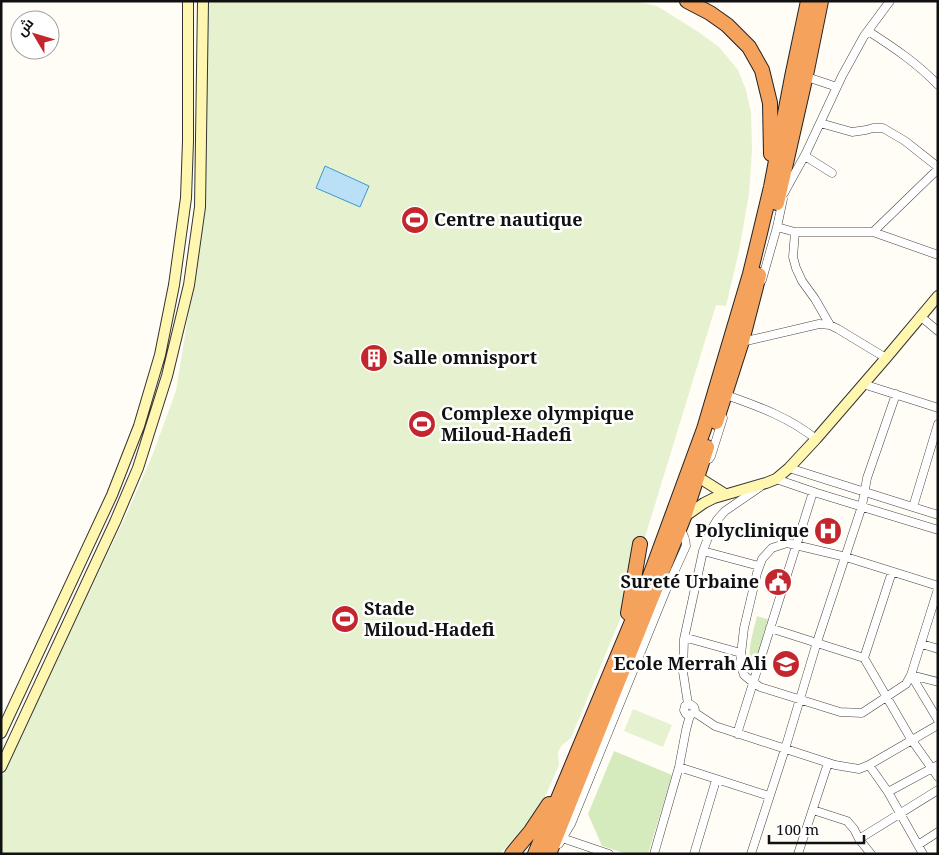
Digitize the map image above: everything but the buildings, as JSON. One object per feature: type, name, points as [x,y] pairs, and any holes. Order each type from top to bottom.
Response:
[{"type":"highway","points":[[687,1],[710,13],[726,25],[749,47],[762,70],[770,103],[771,187]]},
{"type":"highway","points":[[535,854],[643,595],[704,429],[750,274],[771,187],[808,1]]},
{"type":"highway","points":[[551,854],[563,818],[682,523],[742,341],[795,124],[821,1]]},
{"type":"highway","points":[[610,673],[631,602],[640,544]]},
{"type":"highway","points":[[512,854],[531,831],[571,767]]},
{"type":"main road","points":[[1,734],[112,495],[139,426],[160,355],[174,285],[186,198],[188,1]]},
{"type":"main road","points":[[1,767],[115,522],[138,468],[172,356],[190,285],[200,207],[203,1]]},
{"type":"main road","points":[[682,523],[704,503],[725,494],[776,479],[789,468],[937,298]]},
{"type":"main road","points":[[160,355],[172,356]]},
{"type":"main road","points":[[698,477],[725,494]]},
{"type":"street","points":[[702,461],[712,456],[777,227],[827,1]]},
{"type":"street","points":[[784,193],[805,156],[842,76],[868,31],[890,1]]},
{"type":"street","points":[[868,31],[906,56],[926,72],[938,85]]},
{"type":"street","points":[[810,78],[837,88]]},
{"type":"street","points":[[820,123],[852,132],[883,128],[905,141],[938,168],[873,232]]},
{"type":"street","points":[[805,156],[832,172]]},
{"type":"street","points":[[777,227],[795,232],[873,232],[938,255]]},
{"type":"street","points":[[795,232],[793,257],[796,268],[802,281],[830,325]]},
{"type":"street","points":[[920,316],[938,331]]},
{"type":"street","points":[[746,341],[819,324],[830,325],[886,358]]},
{"type":"street","points":[[863,384],[938,408]]},
{"type":"street","points":[[751,854],[817,642],[862,506],[867,478],[896,394]]},
{"type":"street","points":[[729,396],[784,418],[816,439]]},
{"type":"street","points":[[913,507],[938,424]]},
{"type":"street","points":[[789,468],[938,515]]},
{"type":"street","points":[[776,479],[938,530]]},
{"type":"street","points":[[766,483],[731,507],[717,520],[703,551],[684,639],[683,672],[688,704],[685,706],[684,711],[686,714],[692,714],[715,726],[737,734],[828,763],[859,769],[938,724]]},
{"type":"street","points":[[844,501],[849,486]]},
{"type":"street","points":[[737,734],[813,492]]},
{"type":"street","points":[[725,494],[731,507]]},
{"type":"street","points":[[551,854],[571,824],[666,590],[686,546],[682,523]]},
{"type":"street","points":[[787,542],[796,545],[846,557],[938,588],[922,644],[906,684],[862,713],[840,712],[760,687],[744,675],[741,668],[744,628],[762,559],[772,548],[787,542]]},
{"type":"street","points":[[703,551],[759,566]]},
{"type":"street","points":[[864,658],[892,572]]},
{"type":"street","points":[[770,628],[864,658],[911,740],[934,767],[938,777]]},
{"type":"street","points":[[687,638],[741,653]]},
{"type":"street","points":[[922,644],[938,649]]},
{"type":"street","points":[[911,675],[938,682]]},
{"type":"street","points":[[911,675],[938,720]]},
{"type":"street","points":[[654,854],[679,767],[686,730],[692,714]]},
{"type":"street","points":[[798,854],[828,763]]},
{"type":"street","points":[[868,765],[888,792],[923,854]]},
{"type":"street","points":[[679,767],[769,796]]},
{"type":"street","points":[[888,792],[934,767]]},
{"type":"street","points":[[694,854],[716,780]]},
{"type":"street","points":[[859,838],[938,790]]},
{"type":"street","points":[[812,810],[847,821],[854,828],[870,854]]},
{"type":"street","points":[[918,845],[938,832]]},
{"type":"street","points":[[562,838],[609,854]]},
{"type":"green space","name":"Complexe olympique Miloud-Hadefi","points":[[208,1],[634,1],[657,6],[719,47],[738,70],[746,90],[751,112],[752,151],[749,194],[739,251],[726,306],[716,305],[620,619],[571,738],[561,746],[558,753],[559,765],[544,799],[524,830],[499,854],[1,854],[1,779],[128,511],[152,456],[176,391],[197,261],[205,183]]},
{"type":"green space","points":[[757,616],[770,620],[755,672],[750,660],[750,653]]},
{"type":"green space","points":[[633,709],[672,725],[663,747],[624,731]]},
{"type":"green space","points":[[614,751],[672,775],[648,854],[627,854],[602,846],[588,814]]},
{"type":"water","points":[[325,166],[369,186],[360,207],[316,188]]},
{"type":"place","name":"Centre nautique","points":[[415,220]]},
{"type":"place","name":"Salle omnisport","points":[[374,358]]},
{"type":"place","name":"Complexe olympique Miloud-Hadefi","points":[[422,424]]},
{"type":"place","name":"Polyclinique","points":[[828,531]]},
{"type":"place","name":"Sureté Urbaine","points":[[778,582]]},
{"type":"place","name":"Stade Miloud-Hadefi","points":[[345,619]]},
{"type":"place","name":"Ecole Merrah Ali","points":[[786,664]]}]
